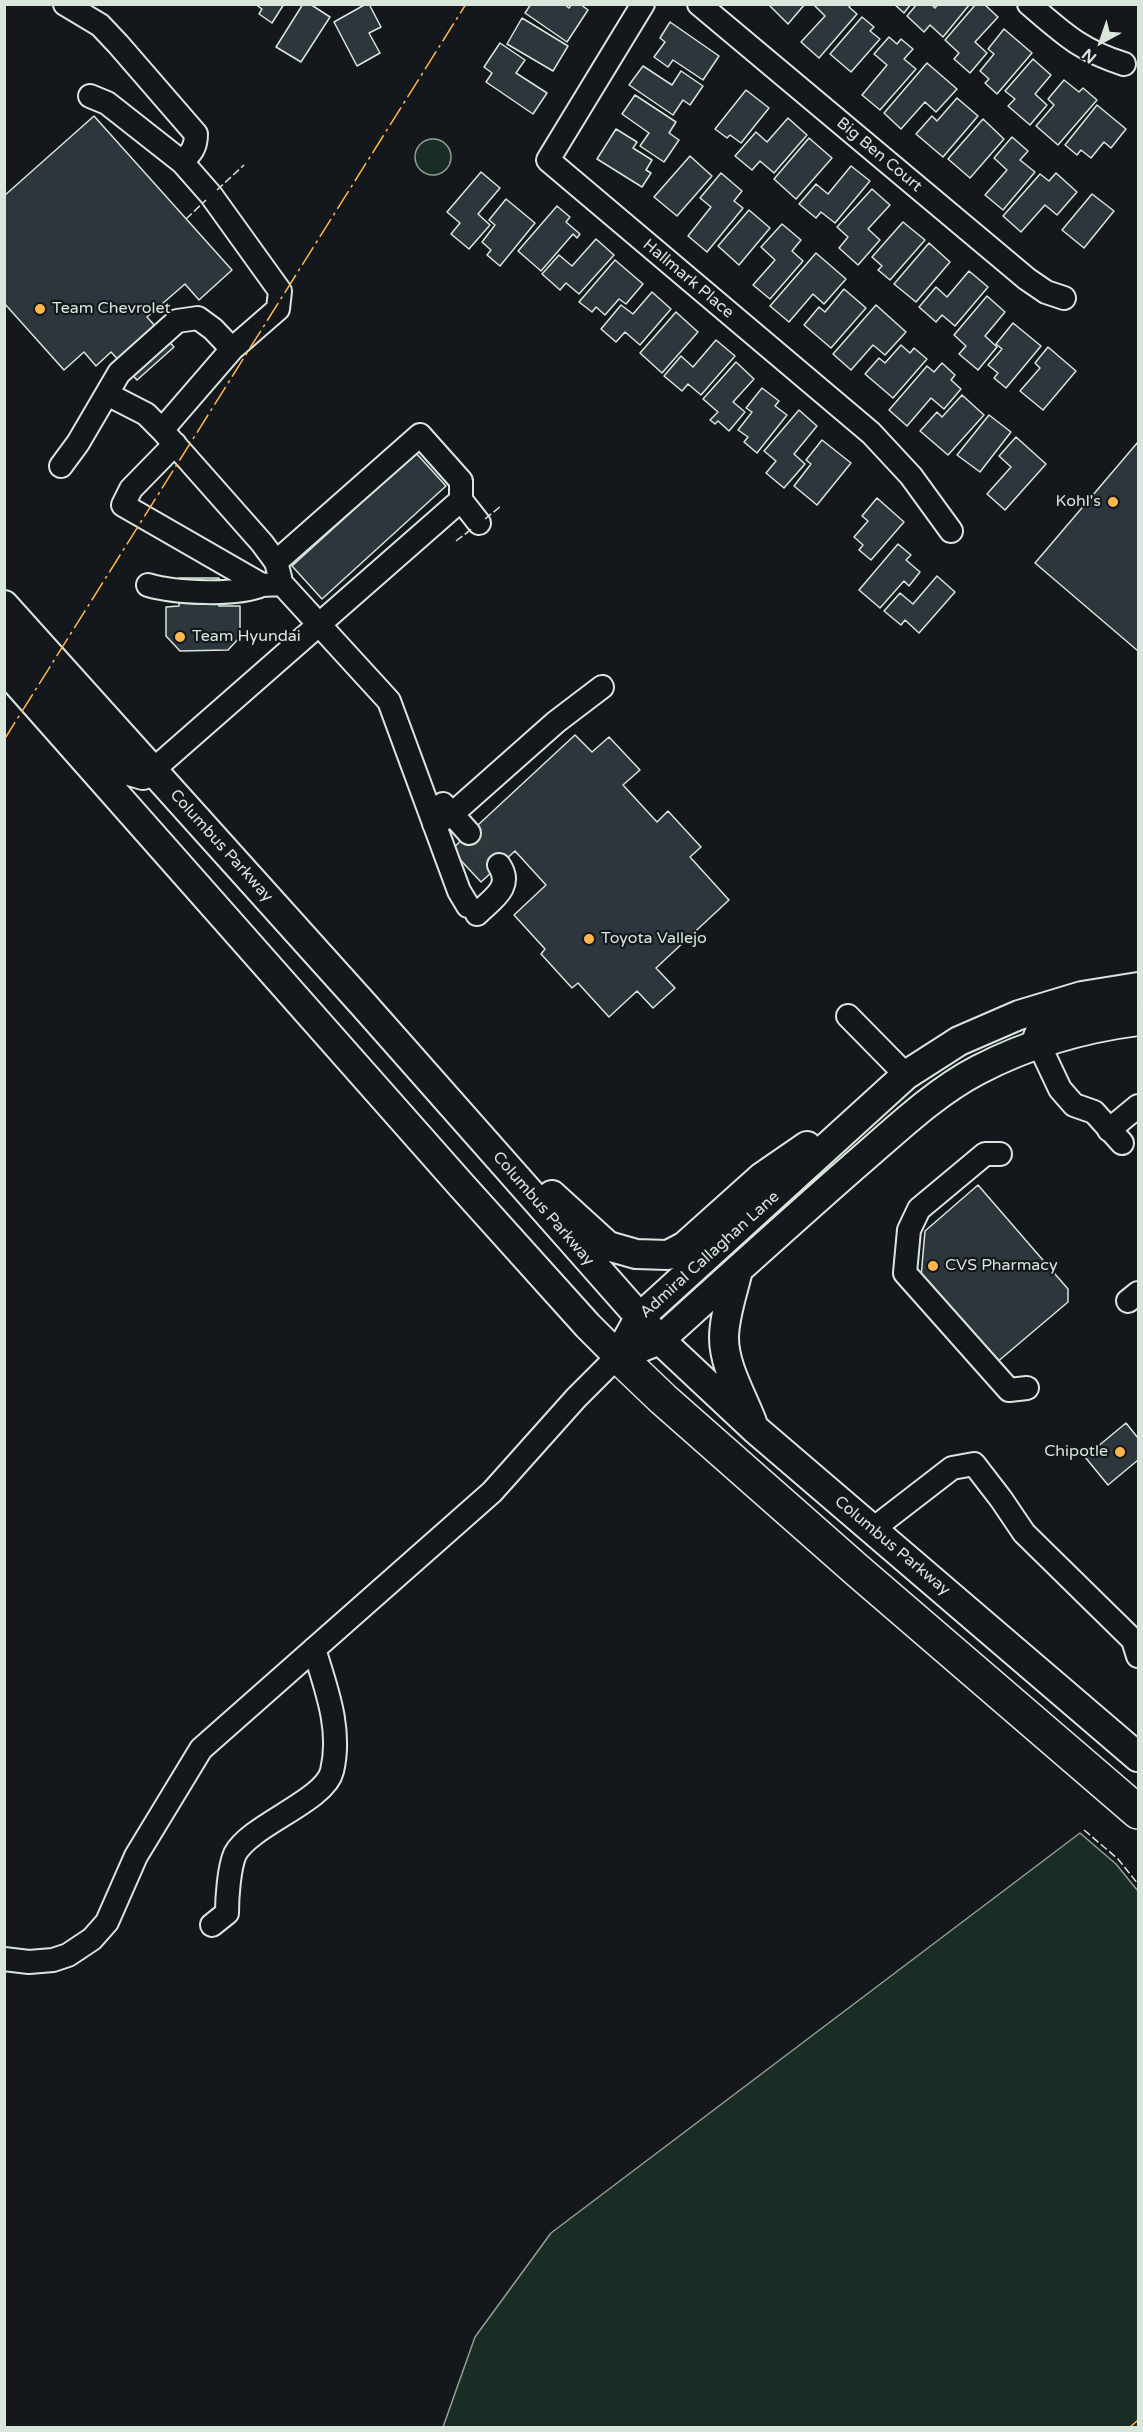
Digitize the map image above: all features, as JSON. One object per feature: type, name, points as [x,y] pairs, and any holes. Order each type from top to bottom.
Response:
[{"type":"highway","points":[[618,1356],[663,1399],[858,1571],[1138,1812]]},
{"type":"main road","name":"Columbus Parkway","points":[[4,605],[660,1341],[755,1429],[1138,1757]]},
{"type":"main road","points":[[4,640],[126,770],[143,775],[153,770]]},
{"type":"main road","points":[[4,668],[462,1185],[588,1326],[618,1356]]},
{"type":"main road","name":"Admiral Callaghan Lane","points":[[618,1356],[639,1318],[897,1083],[959,1041],[1019,1015],[1082,996],[1138,987]]},
{"type":"main road","name":"Admiral Callaghan Lane","points":[[618,1356],[660,1341],[890,1135],[950,1087],[1001,1058],[1089,1029],[1138,1021]]},
{"type":"main road","points":[[418,1067],[608,1246],[646,1255],[668,1255],[685,1246],[762,1177],[897,1083]]},
{"type":"main road","points":[[738,1270],[724,1340],[728,1361],[755,1429]]},
{"type":"street","points":[[65,4],[100,25],[196,134],[196,144],[182,162]]},
{"type":"street","name":"Hallmark Place","points":[[642,4],[548,160],[871,433],[912,476],[951,531]]},
{"type":"street","name":"Big Ben Court","points":[[699,4],[1027,279],[1046,292],[1064,298]]},
{"type":"street","points":[[1029,4],[1074,43],[1096,55],[1124,64]]},
{"type":"street","points":[[90,96],[106,104],[182,162],[211,195],[280,291],[278,309],[232,349],[131,489],[123,505],[272,585],[319,626],[388,701],[408,754],[443,819],[459,891],[472,910],[503,888],[505,874],[499,865]]},
{"type":"street","points":[[61,466],[78,444],[119,373],[177,321],[198,318],[213,328],[232,349]]},
{"type":"street","points":[[107,394],[146,414],[169,437],[276,562]]},
{"type":"street","points":[[272,585],[276,562],[420,435],[461,481],[461,500],[479,523]]},
{"type":"street","points":[[153,770],[461,500]]},
{"type":"street","points":[[148,585],[169,591],[180,591],[250,590],[272,585]]},
{"type":"street","points":[[443,819],[556,722],[602,687]]},
{"type":"street","points":[[443,819],[469,833]]},
{"type":"street","points":[[1138,1003],[1106,1008],[1043,1024],[1035,1036],[1060,1089],[1074,1105],[1094,1112],[1116,1137],[1138,1106]]},
{"type":"street","points":[[848,1016],[897,1083]]},
{"type":"street","points":[[1000,1154],[985,1154],[919,1209],[909,1230],[905,1273],[1009,1390],[1027,1388]]},
{"type":"street","points":[[4,1959],[29,1962],[53,1960],[68,1955],[93,1939],[107,1922],[135,1856],[201,1749],[492,1492],[576,1398],[618,1356]]},
{"type":"street","points":[[873,1530],[952,1468],[974,1464],[1024,1533],[1133,1640],[1138,1656]]},
{"type":"street","points":[[212,1925],[226,1913],[236,1853],[258,1832],[316,1792],[332,1773],[334,1716],[314,1649]]},
{"type":"green space","points":[[433,139],[445,145],[451,157],[445,169],[433,175],[421,169],[415,157],[421,145]]},
{"type":"green space","points":[[1080,1833],[1116,1864],[1138,1891],[1138,2427],[443,2427],[475,2337],[551,2233]]},
{"type":"building","points":[[255,4],[284,4],[272,23],[259,14],[262,9]]},
{"type":"building","points":[[303,4],[310,4],[330,17],[301,62],[276,47]]},
{"type":"building","points":[[369,4],[381,27],[369,33],[380,53],[357,66],[334,22]]},
{"type":"building","points":[[531,4],[564,4],[569,8],[572,4],[580,4],[588,10],[567,42],[525,13]]},
{"type":"building","points":[[768,4],[805,4],[788,24]]},
{"type":"building","points":[[813,4],[851,4],[849,7],[857,14],[819,58],[801,42],[825,16]]},
{"type":"building","points":[[894,4],[911,4],[904,13]]},
{"type":"building","points":[[917,4],[931,4],[935,8],[938,4],[970,4],[943,37],[930,25],[924,32],[907,16]]},
{"type":"building","points":[[976,4],[984,4],[998,17],[975,42],[987,53],[970,73],[954,59],[959,53],[945,40]]},
{"type":"building","points":[[862,17],[874,27],[870,31],[880,39],[851,72],[830,54]]},
{"type":"building","points":[[522,18],[568,46],[553,71],[507,44]]},
{"type":"building","points":[[670,22],[719,56],[703,80],[673,60],[668,67],[654,57],[665,42],[660,38]]},
{"type":"building","points":[[1004,29],[1032,53],[997,94],[985,83],[989,79],[980,71],[994,54],[988,49]]},
{"type":"building","points":[[889,37],[897,44],[901,39],[913,49],[904,59],[916,69],[880,110],[862,95],[887,65],[874,54]]},
{"type":"building","points":[[500,43],[525,60],[516,73],[547,93],[533,114],[486,82],[492,73],[484,67]]},
{"type":"building","points":[[1033,59],[1051,75],[1035,94],[1047,105],[1030,125],[1008,106],[1015,99],[1005,91]]},
{"type":"building","points":[[927,63],[957,89],[936,112],[925,102],[901,129],[884,113]]},
{"type":"building","points":[[643,66],[672,85],[681,71],[703,86],[690,105],[683,100],[673,115],[629,85]]},
{"type":"building","points":[[1064,80],[1079,92],[1083,88],[1097,100],[1058,145],[1036,126],[1054,105],[1048,99]]},
{"type":"building","points":[[746,90],[769,108],[741,143],[730,135],[727,138],[715,129]]},
{"type":"building","points":[[635,95],[676,122],[669,133],[679,140],[664,162],[640,146],[649,133],[622,114]]},
{"type":"building","points":[[957,98],[978,116],[943,157],[916,134],[932,116],[937,121]]},
{"type":"building","points":[[1097,105],[1126,129],[1111,148],[1104,142],[1091,158],[1081,150],[1077,155],[1065,145]]},
{"type":"building","points":[[94,116],[232,270],[199,300],[185,284],[147,317],[174,347],[137,380],[111,352],[96,366],[84,352],[64,370],[4,303],[4,196]]},
{"type":"building","points":[[788,118],[807,135],[774,173],[760,161],[752,170],[735,156],[756,132],[767,142]]},
{"type":"building","points":[[983,119],[1004,139],[970,178],[948,159]]},
{"type":"building","points":[[616,129],[637,142],[633,148],[652,160],[646,170],[651,173],[642,187],[597,159]]},
{"type":"building","points":[[1012,137],[1028,151],[1020,160],[1035,172],[1003,210],[985,195],[1007,170],[994,158]]},
{"type":"building","points":[[809,138],[832,158],[796,199],[774,179]]},
{"type":"building","points":[[690,156],[712,176],[677,216],[654,197]]},
{"type":"building","points":[[851,166],[870,181],[835,223],[821,212],[816,218],[799,204],[816,184],[828,194]]},
{"type":"building","points":[[481,172],[500,188],[478,214],[490,225],[469,249],[451,234],[460,223],[447,212]]},
{"type":"building","points":[[721,173],[742,191],[734,201],[743,208],[707,252],[688,236],[711,207],[700,198]]},
{"type":"building","points":[[1056,173],[1077,192],[1057,215],[1045,205],[1021,232],[1003,216],[1040,174],[1049,181]]},
{"type":"building","points":[[872,189],[890,205],[868,229],[880,240],[858,265],[839,248],[848,237],[837,227]]},
{"type":"building","points":[[1092,194],[1114,211],[1084,248],[1062,230]]},
{"type":"building","points":[[506,199],[535,223],[500,266],[487,255],[491,250],[482,242],[495,225],[489,220]]},
{"type":"building","points":[[557,206],[570,217],[566,222],[580,234],[577,238],[573,234],[541,271],[518,251]]},
{"type":"building","points":[[749,210],[770,228],[739,265],[718,246]]},
{"type":"building","points":[[903,222],[925,240],[890,280],[878,270],[882,266],[872,257]]},
{"type":"building","points":[[782,224],[801,240],[792,251],[803,261],[770,299],[753,285],[775,260],[761,247]]},
{"type":"building","points":[[596,239],[614,255],[579,294],[566,283],[560,290],[542,274],[559,255],[572,266]]},
{"type":"building","points":[[929,243],[950,262],[916,302],[894,284]]},
{"type":"building","points":[[816,253],[846,279],[824,304],[813,294],[789,322],[770,306]]},
{"type":"building","points":[[615,260],[643,284],[626,304],[619,299],[605,315],[596,307],[592,312],[579,302]]},
{"type":"building","points":[[969,271],[988,287],[955,326],[942,315],[936,322],[919,307],[936,287],[947,297]]},
{"type":"building","points":[[844,289],[866,308],[831,348],[804,325],[819,307],[825,312]]},
{"type":"building","points":[[652,292],[671,309],[640,345],[625,332],[616,342],[601,329],[621,305],[633,314]]},
{"type":"building","points":[[987,296],[1005,312],[985,336],[997,347],[978,370],[959,354],[966,346],[954,335]]},
{"type":"building","points":[[876,305],[906,332],[885,355],[873,345],[851,370],[833,354]]},
{"type":"building","points":[[676,312],[698,332],[662,373],[640,353]]},
{"type":"building","points":[[1013,323],[1041,346],[1006,388],[994,378],[998,373],[988,365],[1002,349],[996,344]]},
{"type":"building","points":[[716,340],[735,356],[701,395],[688,384],[682,391],[664,376],[681,356],[693,367]]},
{"type":"building","points":[[901,345],[910,353],[914,348],[927,359],[893,398],[865,374],[879,358],[885,363]]},
{"type":"building","points":[[1048,347],[1076,371],[1043,410],[1020,391],[1040,368],[1035,363]]},
{"type":"building","points":[[736,362],[754,379],[733,402],[745,412],[729,431],[718,421],[715,424],[710,420],[718,412],[703,399]]},
{"type":"building","points":[[942,363],[955,375],[951,380],[961,389],[944,409],[931,398],[907,426],[889,410],[927,366],[934,372]]},
{"type":"building","points":[[762,388],[779,401],[775,406],[787,415],[757,453],[744,442],[748,437],[738,430],[752,412],[746,408]]},
{"type":"building","points":[[962,395],[984,415],[948,455],[920,431],[937,412],[942,417]]},
{"type":"building","points":[[799,410],[817,426],[794,454],[805,464],[784,488],[766,473],[776,461],[764,451]]},
{"type":"building","points":[[989,415],[1011,432],[980,472],[957,455]]},
{"type":"building","points":[[1016,437],[1046,464],[1005,510],[987,494],[1011,467],[999,456]]},
{"type":"building","points":[[822,440],[851,463],[817,505],[794,486],[811,464],[806,460]]},
{"type":"building","name":"Kohl's","points":[[1138,442],[1138,651],[1035,563]]},
{"type":"building","points":[[416,453],[446,486],[322,599],[292,566]]},
{"type":"building","points":[[877,498],[904,522],[871,560],[859,550],[863,545],[854,537],[868,521],[862,516]]},
{"type":"building","points":[[898,544],[911,555],[906,560],[920,572],[909,586],[904,581],[880,608],[859,590]]},
{"type":"building","points":[[937,576],[955,592],[919,633],[905,620],[901,625],[884,611],[900,593],[913,604]]},
{"type":"building","points":[[179,578],[219,578],[219,606],[240,606],[240,637],[228,650],[180,651],[166,636],[166,607],[179,606]]},
{"type":"building","points":[[575,735],[592,752],[609,737],[640,770],[623,785],[657,822],[668,811],[701,847],[690,857],[729,900],[656,968],[675,988],[653,1008],[637,991],[609,1017],[578,983],[572,988],[541,954],[545,949],[514,915],[546,885],[515,851],[481,882],[451,850]]},
{"type":"building","name":"CVS Pharmacy","points":[[978,1185],[1068,1289],[1068,1302],[996,1363],[921,1277],[925,1231]]},
{"type":"building","points":[[1126,1423],[1138,1438],[1138,1460],[1108,1485],[1085,1457]]},
{"type":"tunnel","points":[[469,833],[499,865]]},
{"type":"fence","points":[[217,190],[244,165]]},
{"type":"fence","points":[[186,219],[206,200]]},
{"type":"fence","points":[[485,519],[501,506]]},
{"type":"fence","points":[[456,541],[473,528]]},
{"type":"fence","points":[[1084,1830],[1118,1859],[1138,1884]]},
{"type":"power","points":[[4,740],[466,4]]},
{"type":"power","points":[[1129,2428],[1138,2420]]},
{"type":"place","name":"Team Chevrolet","points":[[40,309]]},
{"type":"place","name":"Kohl's","points":[[1113,502]]},
{"type":"place","name":"Team Hyundai","points":[[180,637]]},
{"type":"place","name":"Toyota Vallejo","points":[[589,939]]},
{"type":"place","name":"CVS Pharmacy","points":[[933,1266]]},
{"type":"place","name":"Chipotle","points":[[1120,1452]]}]
